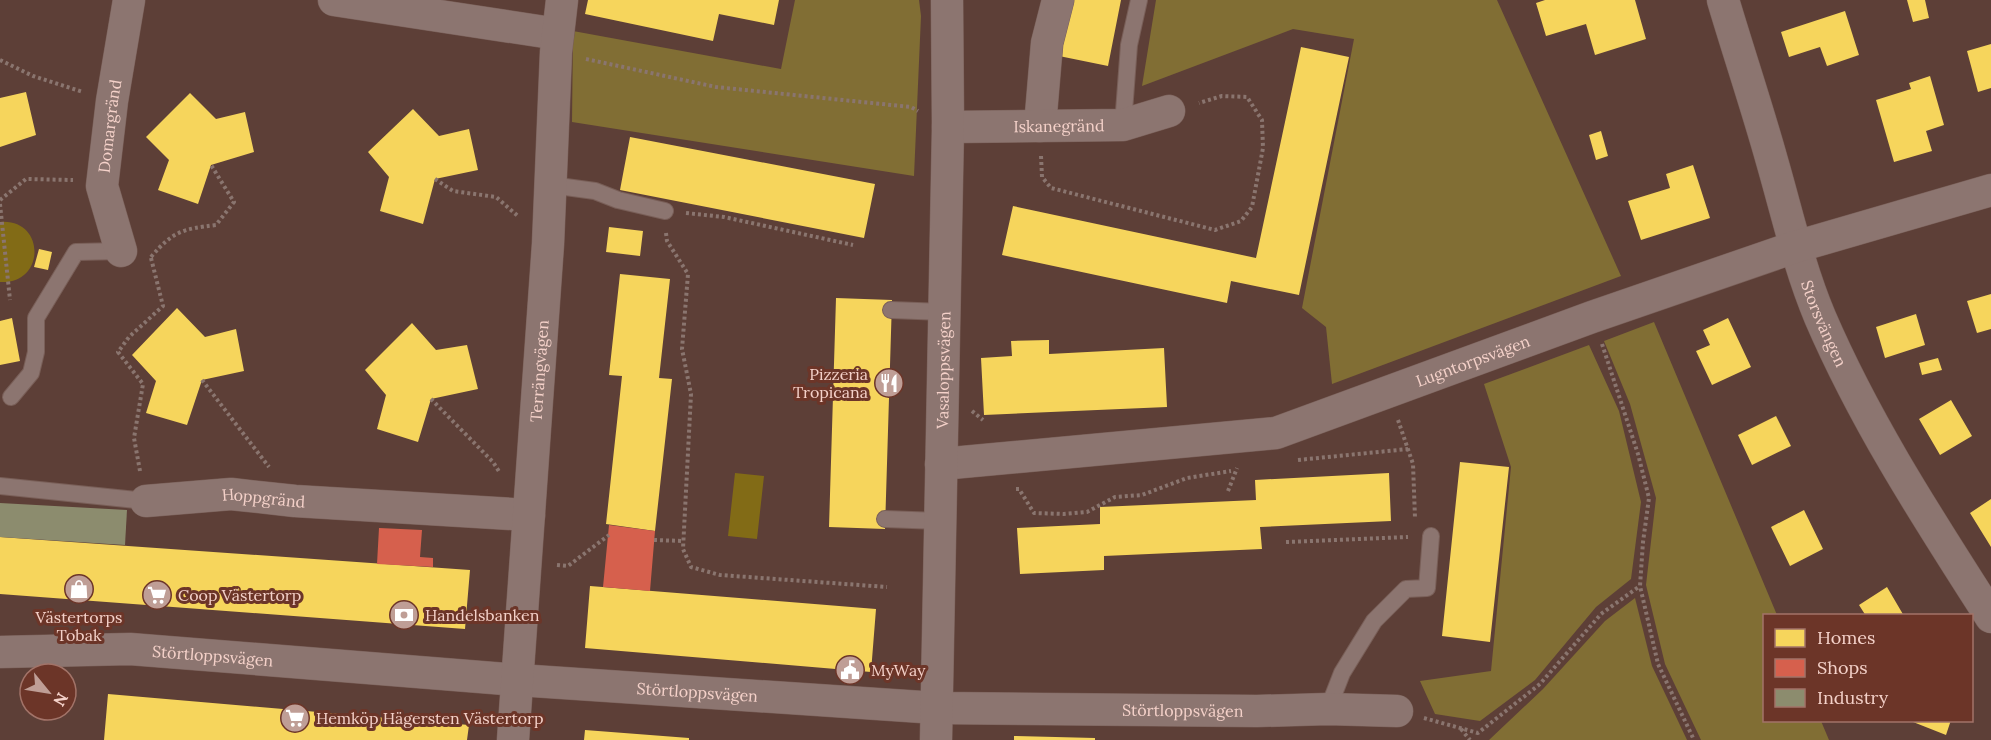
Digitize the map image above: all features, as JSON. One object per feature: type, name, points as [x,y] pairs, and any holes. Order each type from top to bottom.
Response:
[{"type":"street","name":"Domargränd","points":[[121,251],[102,186],[112,102],[129,0]]},
{"type":"street","points":[[334,0],[557,43]]},
{"type":"street","name":"Terrängvägen","points":[[513,740],[548,244],[557,43],[562,0]]},
{"type":"street","name":"Vasaloppsvägen","points":[[936,740],[948,128],[947,0]]},
{"type":"street","points":[[1040,126],[1047,43],[1058,0]]},
{"type":"street","name":"Storsvängen","points":[[1723,0],[1772,159],[1795,247],[1819,315],[1849,380],[1904,481],[1991,617]]},
{"type":"street","name":"Iskanegränd","points":[[948,128],[1123,125],[1169,111]]},
{"type":"street","name":"Lugntorpsvägen","points":[[941,464],[1276,433],[1592,317],[1795,247],[1991,190]]},
{"type":"street","name":"Hoppgränd","points":[[146,501],[231,494],[296,501],[529,515]]},
{"type":"street","name":"Störtloppsvägen","points":[[0,652],[130,649],[518,680],[937,708],[1397,711]]},
{"type":"lane","points":[[1123,125],[1129,45],[1138,0]]},
{"type":"lane","points":[[551,185],[595,191],[618,200],[665,210]]},
{"type":"lane","points":[[11,397],[31,373],[36,352],[36,318],[76,252],[121,251]]},
{"type":"lane","points":[[891,310],[944,312]]},
{"type":"lane","name":"Hoppgränd","points":[[0,486],[146,501]]},
{"type":"lane","points":[[885,519],[939,521]]},
{"type":"lane","points":[[1328,709],[1342,673],[1374,621],[1406,589],[1427,588],[1431,536]]},
{"type":"path","points":[[557,43],[716,87],[911,107],[948,128]]},
{"type":"path","points":[[0,60],[33,76],[112,102]]},
{"type":"path","points":[[1040,126],[1042,177],[1051,188],[1215,230],[1241,221],[1252,207],[1263,148],[1262,120],[1247,97],[1222,96],[1169,111]]},
{"type":"path","points":[[151,257],[166,239],[188,228],[216,225],[234,202],[211,165]]},
{"type":"path","points":[[10,300],[0,202],[26,179],[79,180],[102,186]]},
{"type":"path","points":[[435,179],[453,191],[496,197],[548,244]]},
{"type":"path","points":[[853,245],[724,217],[665,210],[667,241],[688,274],[682,349],[691,394],[683,549],[692,567],[720,575],[887,587]]},
{"type":"path","points":[[121,251],[151,257]]},
{"type":"path","points":[[146,501],[134,438],[142,384],[118,352],[129,337],[163,306],[151,257]]},
{"type":"path","points":[[1592,317],[1623,405],[1649,498],[1640,586],[1658,664],[1694,740]]},
{"type":"path","points":[[202,380],[296,501]]},
{"type":"path","points":[[1388,391],[1413,464],[1415,518]]},
{"type":"path","points":[[432,399],[493,462],[529,515]]},
{"type":"path","points":[[1276,433],[1291,461],[1408,448]]},
{"type":"path","points":[[1018,489],[1034,513],[1064,514],[1087,512],[1115,497],[1142,495],[1187,478],[1237,470]]},
{"type":"path","points":[[526,562],[568,566],[609,535]]},
{"type":"path","points":[[1286,542],[1431,536]]},
{"type":"path","points":[[654,540],[683,542]]},
{"type":"path","points":[[1397,711],[1478,733],[1540,684],[1601,614],[1640,586]]},
{"type":"path","points":[[1461,728],[1470,740]]},
{"type":"shaded area","points":[[795,0],[919,0],[921,16],[914,176],[572,122],[573,31],[781,69]]},
{"type":"shaded area","points":[[1156,0],[1497,0],[1621,276],[1332,384],[1326,327],[1302,308],[1354,39],[1293,29],[1142,86]]},
{"type":"shaded area","points":[[0,222],[15,224],[26,230],[32,240],[34,252],[32,263],[26,273],[15,280],[0,282]]},
{"type":"shaded area","points":[[1654,322],[1777,614],[1763,614],[1763,722],[1821,722],[1829,740],[1701,740],[1665,664],[1646,585],[1656,498],[1630,404],[1604,341]]},
{"type":"shaded area","points":[[1589,345],[1619,411],[1641,502],[1631,579],[1596,607],[1535,680],[1480,721],[1435,714],[1420,681],[1491,671],[1511,467],[1484,384]]},
{"type":"shaded area","points":[[735,473],[764,476],[757,539],[728,536]]},
{"type":"shaded area","points":[[1635,598],[1652,666],[1687,740],[1489,740],[1543,689],[1605,621]]},
{"type":"building: Homes","points":[[588,0],[779,0],[774,25],[719,14],[713,41],[585,14]]},
{"type":"building: Homes","points":[[1071,0],[1121,0],[1108,66],[1059,56]]},
{"type":"building: Homes","points":[[1545,0],[1635,0],[1646,39],[1595,55],[1586,24],[1546,36],[1536,3]]},
{"type":"building: Homes","points":[[1907,0],[1925,0],[1929,18],[1913,22]]},
{"type":"building: Homes","points":[[1845,11],[1859,55],[1827,66],[1820,47],[1789,57],[1781,32]]},
{"type":"building: Homes","points":[[1991,44],[1991,88],[1978,92],[1967,51]]},
{"type":"building: Homes","points":[[1301,47],[1349,57],[1299,295],[1231,281],[1227,303],[1002,255],[1013,206],[1256,258]]},
{"type":"building: Homes","points":[[1930,76],[1944,125],[1926,131],[1932,151],[1894,162],[1876,100],[1911,89],[1909,83]]},
{"type":"building: Homes","points":[[26,92],[36,135],[0,147],[0,98]]},
{"type":"building: Homes","points":[[190,93],[216,119],[245,112],[254,152],[211,165],[198,204],[158,190],[169,160],[146,137]]},
{"type":"building: Homes","points":[[413,109],[439,136],[469,129],[478,170],[435,179],[423,224],[380,211],[389,177],[368,152]]},
{"type":"building: Homes","points":[[1601,131],[1608,156],[1596,160],[1589,135]]},
{"type":"building: Homes","points":[[630,137],[875,184],[864,238],[620,190]]},
{"type":"building: Homes","points":[[1693,165],[1710,218],[1641,240],[1628,201],[1670,188],[1666,174]]},
{"type":"building: Homes","points":[[609,227],[643,231],[640,256],[606,252]]},
{"type":"building: Homes","points":[[39,249],[52,252],[48,270],[34,267]]},
{"type":"building: Homes","points":[[620,274],[670,279],[659,378],[672,379],[655,531],[606,524],[622,376],[609,375]]},
{"type":"building: Homes","points":[[1991,294],[1991,329],[1977,333],[1967,301]]},
{"type":"building: Homes","points":[[836,298],[892,300],[885,529],[829,527]]},
{"type":"building: Homes","points":[[177,308],[205,337],[236,329],[244,371],[202,380],[187,425],[146,413],[156,381],[132,355]]},
{"type":"building: Homes","points":[[1916,314],[1925,345],[1885,358],[1876,327]]},
{"type":"building: Homes","points":[[12,318],[20,361],[0,365],[0,321]]},
{"type":"building: Homes","points":[[1728,318],[1751,367],[1712,385],[1696,351],[1710,345],[1703,330]]},
{"type":"building: Homes","points":[[412,323],[436,350],[467,345],[478,389],[431,399],[418,442],[377,429],[386,395],[365,370]]},
{"type":"building: Homes","points":[[1049,340],[1049,354],[1164,348],[1167,407],[984,415],[981,358],[1012,356],[1011,341]]},
{"type":"building: Homes","points":[[1938,358],[1942,370],[1922,375],[1919,363]]},
{"type":"building: Homes","points":[[1951,400],[1972,436],[1940,455],[1919,419]]},
{"type":"building: Homes","points":[[1776,416],[1791,446],[1752,465],[1738,435]]},
{"type":"building: Homes","points":[[1460,462],[1509,467],[1490,642],[1442,636]]},
{"type":"building: Homes","points":[[1389,473],[1391,521],[1260,527],[1262,549],[1104,556],[1104,570],[1020,574],[1017,528],[1100,524],[1100,507],[1256,500],[1255,480]]},
{"type":"building: Homes","points":[[1991,499],[1991,547],[1970,513]]},
{"type":"building: Homes","points":[[1804,510],[1823,549],[1790,566],[1771,527]]},
{"type":"building: Homes","points":[[0,537],[470,570],[465,629],[0,594]]},
{"type":"building: Homes","points":[[590,586],[876,609],[871,672],[585,648]]},
{"type":"building: Homes","points":[[1887,587],[1903,614],[1865,614],[1859,605]]},
{"type":"building: Homes","points":[[108,694],[469,725],[467,740],[104,740]]},
{"type":"building: Homes","points":[[1913,722],[1950,722],[1946,735]]},
{"type":"building: Homes","points":[[585,730],[689,738],[689,740],[584,740]]},
{"type":"building: Homes","points":[[1014,736],[1095,738],[1095,740],[1014,740]]},
{"type":"building: Shops","points":[[609,525],[655,531],[650,591],[603,587]]},
{"type":"building: Shops","points":[[379,528],[422,530],[420,557],[433,558],[433,567],[377,564]]},
{"type":"building: Industry","points":[[0,503],[127,510],[125,545],[0,537]]},
{"type":"place","name":"Pizzeria Tropicana","points":[[889,383]]},
{"type":"place","name":"Västertorps Tobak","points":[[79,589]]},
{"type":"place","name":"Coop Västertorp","points":[[157,595]]},
{"type":"place","name":"Handelsbanken","points":[[404,615]]},
{"type":"place","name":"MyWay","points":[[850,670]]},
{"type":"place","name":"Hemköp Hägersten Västertorp","points":[[295,718]]}]
